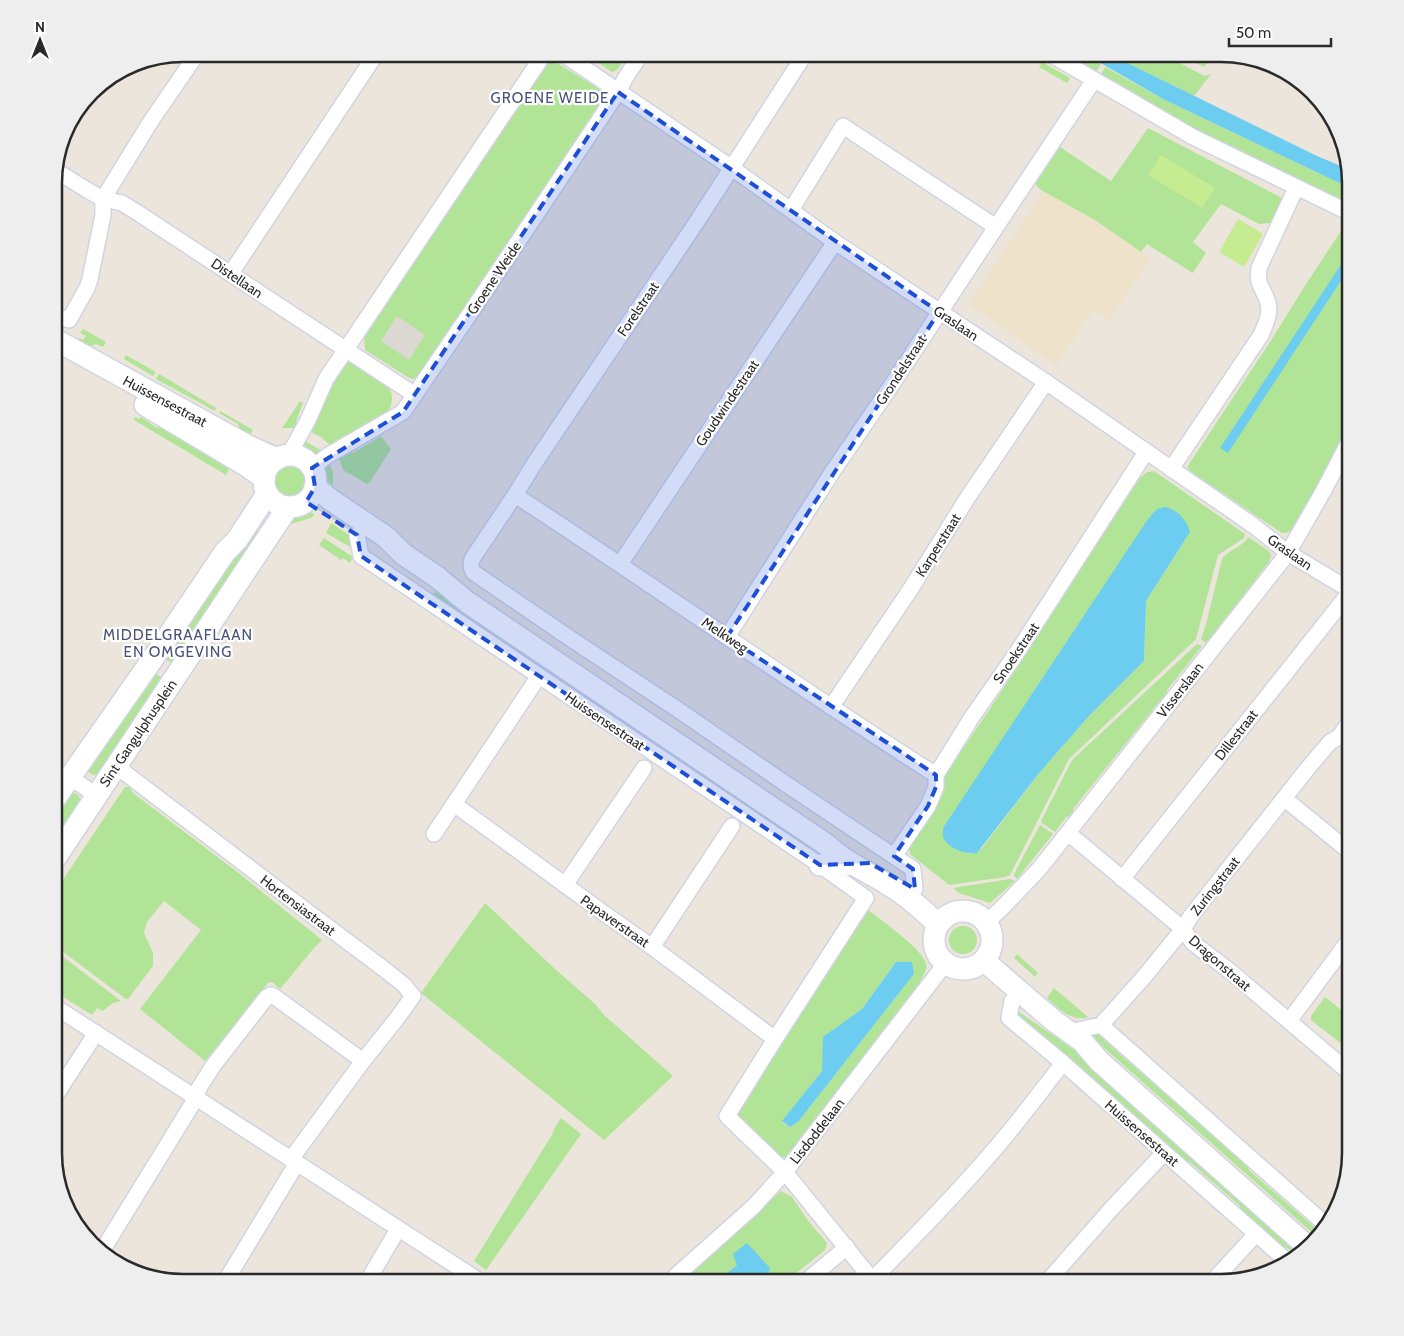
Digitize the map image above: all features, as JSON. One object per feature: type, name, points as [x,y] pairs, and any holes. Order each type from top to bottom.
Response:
[{"type":"street","name":"Forelstraat","points":[[800,62],[470,564],[473,572],[894,856]]},
{"type":"street","points":[[1064,62],[1193,137],[1341,209]]},
{"type":"street","points":[[63,318],[69,320],[87,288],[93,269],[104,199],[152,121],[191,63]]},
{"type":"street","points":[[231,273],[370,63]]},
{"type":"street","points":[[63,788],[225,552],[237,540],[266,486],[268,467],[283,457],[308,420],[326,379],[345,348],[368,317],[538,63]]},
{"type":"street","name":"Graslaan","points":[[575,63],[732,168],[835,242],[1046,382],[1254,526],[1288,554],[1341,586]]},
{"type":"street","name":"Groene Weide","points":[[305,491],[327,456],[403,412],[618,92],[635,63]]},
{"type":"street","name":"Grondelstraat","points":[[727,637],[833,471],[1094,80]]},
{"type":"street","points":[[790,210],[843,126],[996,227]]},
{"type":"street","name":"Distellaan","points":[[63,175],[104,199],[122,203],[415,395]]},
{"type":"street","points":[[1171,469],[1264,328],[1267,321],[1268,304],[1259,285],[1259,268],[1296,188]]},
{"type":"street","name":"Goudwindestraat","points":[[620,564],[835,242]]},
{"type":"street","name":"Huissensestraat","points":[[63,344],[248,446],[283,457]]},
{"type":"street","name":"Huissensestraat","points":[[63,357],[247,466],[266,486]]},
{"type":"street","name":"Karperstraat","points":[[831,707],[910,590],[968,497],[1046,382]]},
{"type":"street","name":"Snoekstraat","points":[[894,856],[928,806],[936,787],[936,776],[972,717],[1016,654],[1146,452]]},
{"type":"street","points":[[266,486],[276,504],[305,491],[302,459],[283,457]]},
{"type":"street","name":"Visserslaan","points":[[987,922],[1040,868],[1288,554],[1341,457]]},
{"type":"street","name":"Huissensestraat","points":[[305,491],[323,512],[370,544],[403,554]]},
{"type":"street","name":"Huissensestraat","points":[[305,491],[335,503],[386,537],[403,554],[437,577],[468,602],[827,845],[837,855],[890,885],[931,918],[943,919]]},
{"type":"street","name":"Sint Gangulphusplein","points":[[63,846],[305,491]]},
{"type":"street","name":"Melkweg","points":[[515,495],[936,776]]},
{"type":"street","name":"Huissensestraat","points":[[357,535],[361,556],[820,865],[866,898]]},
{"type":"street","name":"Dillestraat","points":[[1122,878],[1341,602]]},
{"type":"street","points":[[434,834],[539,676]]},
{"type":"street","name":"Zuringstraat","points":[[1101,1025],[1144,978],[1219,880],[1330,742],[1342,741]]},
{"type":"street","name":"Hortensiastraat","points":[[116,766],[384,969],[411,993],[413,996],[363,1061]]},
{"type":"street","points":[[565,885],[644,768]]},
{"type":"street","points":[[70,778],[96,795]]},
{"type":"street","points":[[1285,799],[1342,845]]},
{"type":"street","name":"Papaverstraat","points":[[454,804],[775,1038]]},
{"type":"street","points":[[652,947],[732,826]]},
{"type":"street","name":"Dragonstraat","points":[[1068,833],[1183,929],[1193,943],[1342,1066]]},
{"type":"street","name":"Huissensestraat","points":[[827,845],[842,849],[915,889],[943,919]]},
{"type":"street","points":[[894,856],[913,869],[915,889]]},
{"type":"street","points":[[820,865],[851,864]]},
{"type":"street","name":"Lisdoddelaan","points":[[866,898],[727,1116],[785,1172],[945,964]]},
{"type":"street","points":[[964,910],[981,916],[987,922],[991,931],[992,942],[990,952],[978,964],[962,969],[953,968],[945,964],[936,952],[933,937],[943,919],[956,911],[964,910]]},
{"type":"street","points":[[1289,1021],[1342,950]]},
{"type":"street","name":"Huissensestraat","points":[[978,964],[1012,1001],[1099,1061],[1302,1241]]},
{"type":"street","name":"Huissensestraat","points":[[978,964],[989,965],[1054,1021],[1082,1041],[1099,1061]]},
{"type":"street","points":[[106,1245],[196,1098],[199,1088],[213,1066],[266,998],[271,995],[275,996],[363,1061],[294,1161],[230,1274]]},
{"type":"street","name":"Huissensestraat","points":[[1012,1001],[1009,1018],[1063,1063],[1282,1257]]},
{"type":"street","points":[[63,1012],[469,1274]]},
{"type":"street","points":[[1069,1032],[1101,1025],[1321,1220]]},
{"type":"street","points":[[63,1084],[96,1033]]},
{"type":"street","points":[[880,1274],[988,1157],[1063,1063]]},
{"type":"street","points":[[1054,1274],[1164,1153]]},
{"type":"street","points":[[679,1274],[754,1206],[785,1172],[868,1274]]},
{"type":"street","points":[[372,1274],[398,1228]]},
{"type":"street","points":[[1219,1274],[1256,1234]]},
{"type":"street","points":[[815,1274],[847,1247]]},
{"type":"highlighted area","points":[[618,92],[939,312],[727,637],[936,775],[936,787],[928,806],[894,856],[913,869],[915,889],[870,863],[820,865],[361,556],[357,535],[306,502],[315,487],[312,468],[403,412]]},
{"type":"shaded area","points":[[1043,191],[1095,220],[1151,258],[1110,320],[1093,310],[1056,366],[969,304]]},
{"type":"shaded area","points":[[397,316],[425,335],[409,360],[381,341]]},
{"type":"green space","points":[[1042,62],[1070,78],[1067,83],[1039,67]]},
{"type":"green space","points":[[1074,62],[1098,62],[1101,64],[1095,74]]},
{"type":"green space","points":[[1125,62],[1178,62],[1204,76],[1211,74],[1194,96]]},
{"type":"green space","points":[[1194,62],[1208,62],[1204,67]]},
{"type":"green space","points":[[557,63],[599,89],[603,93],[603,98],[422,372],[416,378],[409,378],[365,350],[364,334],[543,65]]},
{"type":"green space","points":[[598,63],[622,63],[617,70],[612,72]]},
{"type":"green space","points":[[1105,67],[1163,99],[1341,184],[1341,202],[1242,156],[1100,76]]},
{"type":"green space","points":[[1148,128],[1282,198],[1270,223],[1259,224],[1221,204],[1193,242],[1206,253],[1193,273],[1147,244],[1141,252],[1095,220],[1041,190],[1035,184],[1060,147],[1111,181]]},
{"type":"green space","points":[[1161,155],[1215,188],[1202,208],[1148,175]]},
{"type":"green space","points":[[1238,219],[1263,234],[1244,267],[1219,252]]},
{"type":"green space","points":[[1341,231],[1341,442],[1292,529],[1287,533],[1282,533],[1191,472],[1187,467]]},
{"type":"green space","points":[[83,329],[106,342],[103,347],[96,344],[87,347],[77,341],[79,338],[83,340],[86,336],[80,333]]},
{"type":"green space","points":[[126,355],[156,372],[153,376],[124,359]]},
{"type":"green space","points":[[347,362],[370,372],[385,383],[392,397],[391,406],[385,416],[332,447],[321,437],[309,431],[330,383],[341,366]]},
{"type":"green space","points":[[159,374],[216,408],[215,411],[156,379]]},
{"type":"green space","points":[[300,401],[303,403],[296,421],[298,428],[282,428]]},
{"type":"green space","points":[[220,411],[253,430],[247,440],[241,436],[238,424],[219,413]]},
{"type":"green space","points":[[135,417],[139,419],[141,417],[157,428],[160,427],[229,469],[226,475],[134,420]]},
{"type":"green space","points":[[381,436],[391,449],[370,482],[367,484],[343,470],[338,455],[351,450],[353,453]]},
{"type":"green space","points":[[305,441],[322,451],[314,457],[302,449]]},
{"type":"green space","points":[[328,461],[333,472],[333,485],[326,480],[322,472]]},
{"type":"green space","points":[[290,465],[302,469],[306,481],[302,493],[290,497],[278,493],[274,481],[278,469]]},
{"type":"green space","points":[[1154,471],[1245,534],[1244,538],[1218,555],[1196,639],[1069,759],[1010,875],[949,885],[910,854],[907,846],[934,807],[943,788],[943,778],[1140,478],[1147,472]],"holes":[[[1190,532],[1146,601],[1144,661],[1089,716],[1040,772],[982,848],[970,854],[950,846]]]},
{"type":"green space","points":[[306,511],[315,514],[311,518],[291,524],[283,522],[288,517]]},
{"type":"green space","points":[[331,523],[349,535],[350,547],[326,533]]},
{"type":"green space","points":[[255,530],[260,533],[177,667],[160,655]]},
{"type":"green space","points":[[1248,537],[1269,551],[1271,555],[1269,562],[1206,643],[1201,639],[1222,559]]},
{"type":"green space","points":[[324,538],[353,557],[350,563],[343,558],[341,560],[319,545]]},
{"type":"green space","points":[[435,592],[458,603],[835,858],[825,861],[432,597]]},
{"type":"green space","points":[[1197,644],[1202,646],[1167,690],[1167,697],[1162,698],[1073,809],[1074,814],[1066,817],[1055,832],[1042,823],[1041,821],[1072,760]]},
{"type":"green space","points":[[150,670],[168,682],[101,775],[94,775],[88,772],[89,763]]},
{"type":"green space","points":[[125,787],[129,787],[133,793],[236,871],[322,940],[280,989],[272,982],[268,983],[205,1061],[140,1009],[201,930],[164,901],[147,922],[144,933],[153,953],[153,966],[128,999],[126,999],[63,952],[63,880]]},
{"type":"green space","points":[[71,792],[78,795],[82,802],[63,837],[63,800]]},
{"type":"green space","points":[[1040,825],[1053,834],[1017,879],[1014,874]]},
{"type":"green space","points":[[1010,879],[1015,881],[990,903],[959,893],[953,888]]},
{"type":"green space","points":[[485,903],[595,1004],[604,1015],[673,1076],[604,1140],[421,993]]},
{"type":"green space","points":[[867,909],[900,934],[916,949],[926,963],[926,971],[920,982],[922,985],[788,1157],[775,1157],[741,1123],[737,1113]],"holes":[[[896,962],[911,963],[914,974],[798,1122],[790,1127],[782,1122],[822,1071],[824,1037],[862,1009]]]},
{"type":"green space","points":[[963,926],[973,930],[977,940],[973,950],[963,954],[953,950],[949,940],[953,930]]},
{"type":"green space","points":[[1017,954],[1038,973],[1035,977],[1014,958]]},
{"type":"green space","points":[[63,957],[121,1001],[113,1003],[103,1011],[97,1008],[92,1015],[63,997]]},
{"type":"green space","points":[[1054,988],[1088,1017],[1075,1017],[1065,1013],[1056,1006],[1047,998]]},
{"type":"green space","points":[[1325,997],[1342,1010],[1342,1044],[1311,1020],[1311,1016]]},
{"type":"green space","points":[[1016,1010],[1079,1053],[1297,1245],[1291,1251],[1286,1247],[1280,1247],[1241,1212],[1240,1206],[1190,1162],[1184,1162],[1016,1013]]},
{"type":"green space","points":[[1096,1030],[1104,1035],[1104,1040],[1315,1227],[1311,1232],[1093,1038],[1086,1031]]},
{"type":"green space","points":[[561,1118],[581,1134],[486,1270],[474,1261]]},
{"type":"green space","points":[[781,1191],[792,1197],[809,1222],[827,1243],[825,1250],[795,1274],[762,1274],[737,1265],[726,1274],[691,1274]]},
{"type":"water","points":[[1099,62],[1125,62],[1340,165],[1341,184],[1163,99]]},
{"type":"water","points":[[1341,265],[1341,281],[1228,453],[1220,448]]},
{"type":"water","points":[[1165,507],[1174,510],[1181,516],[1190,532],[1146,601],[1144,661],[1089,716],[1040,772],[977,853],[962,852],[948,844],[943,837],[943,828],[1148,519],[1157,509]]},
{"type":"water","points":[[896,962],[912,962],[914,974],[798,1122],[790,1127],[782,1121],[822,1071],[823,1037],[862,1009]]},
{"type":"water","points":[[747,1243],[770,1268],[768,1274],[726,1274],[737,1265],[733,1254]]},
{"type":"district","name":"GROENE WEIDE","points":[[550,98]]},
{"type":"district","name":"MIDDELGRAAFLAAN EN OMGEVING","points":[[178,644]]}]
